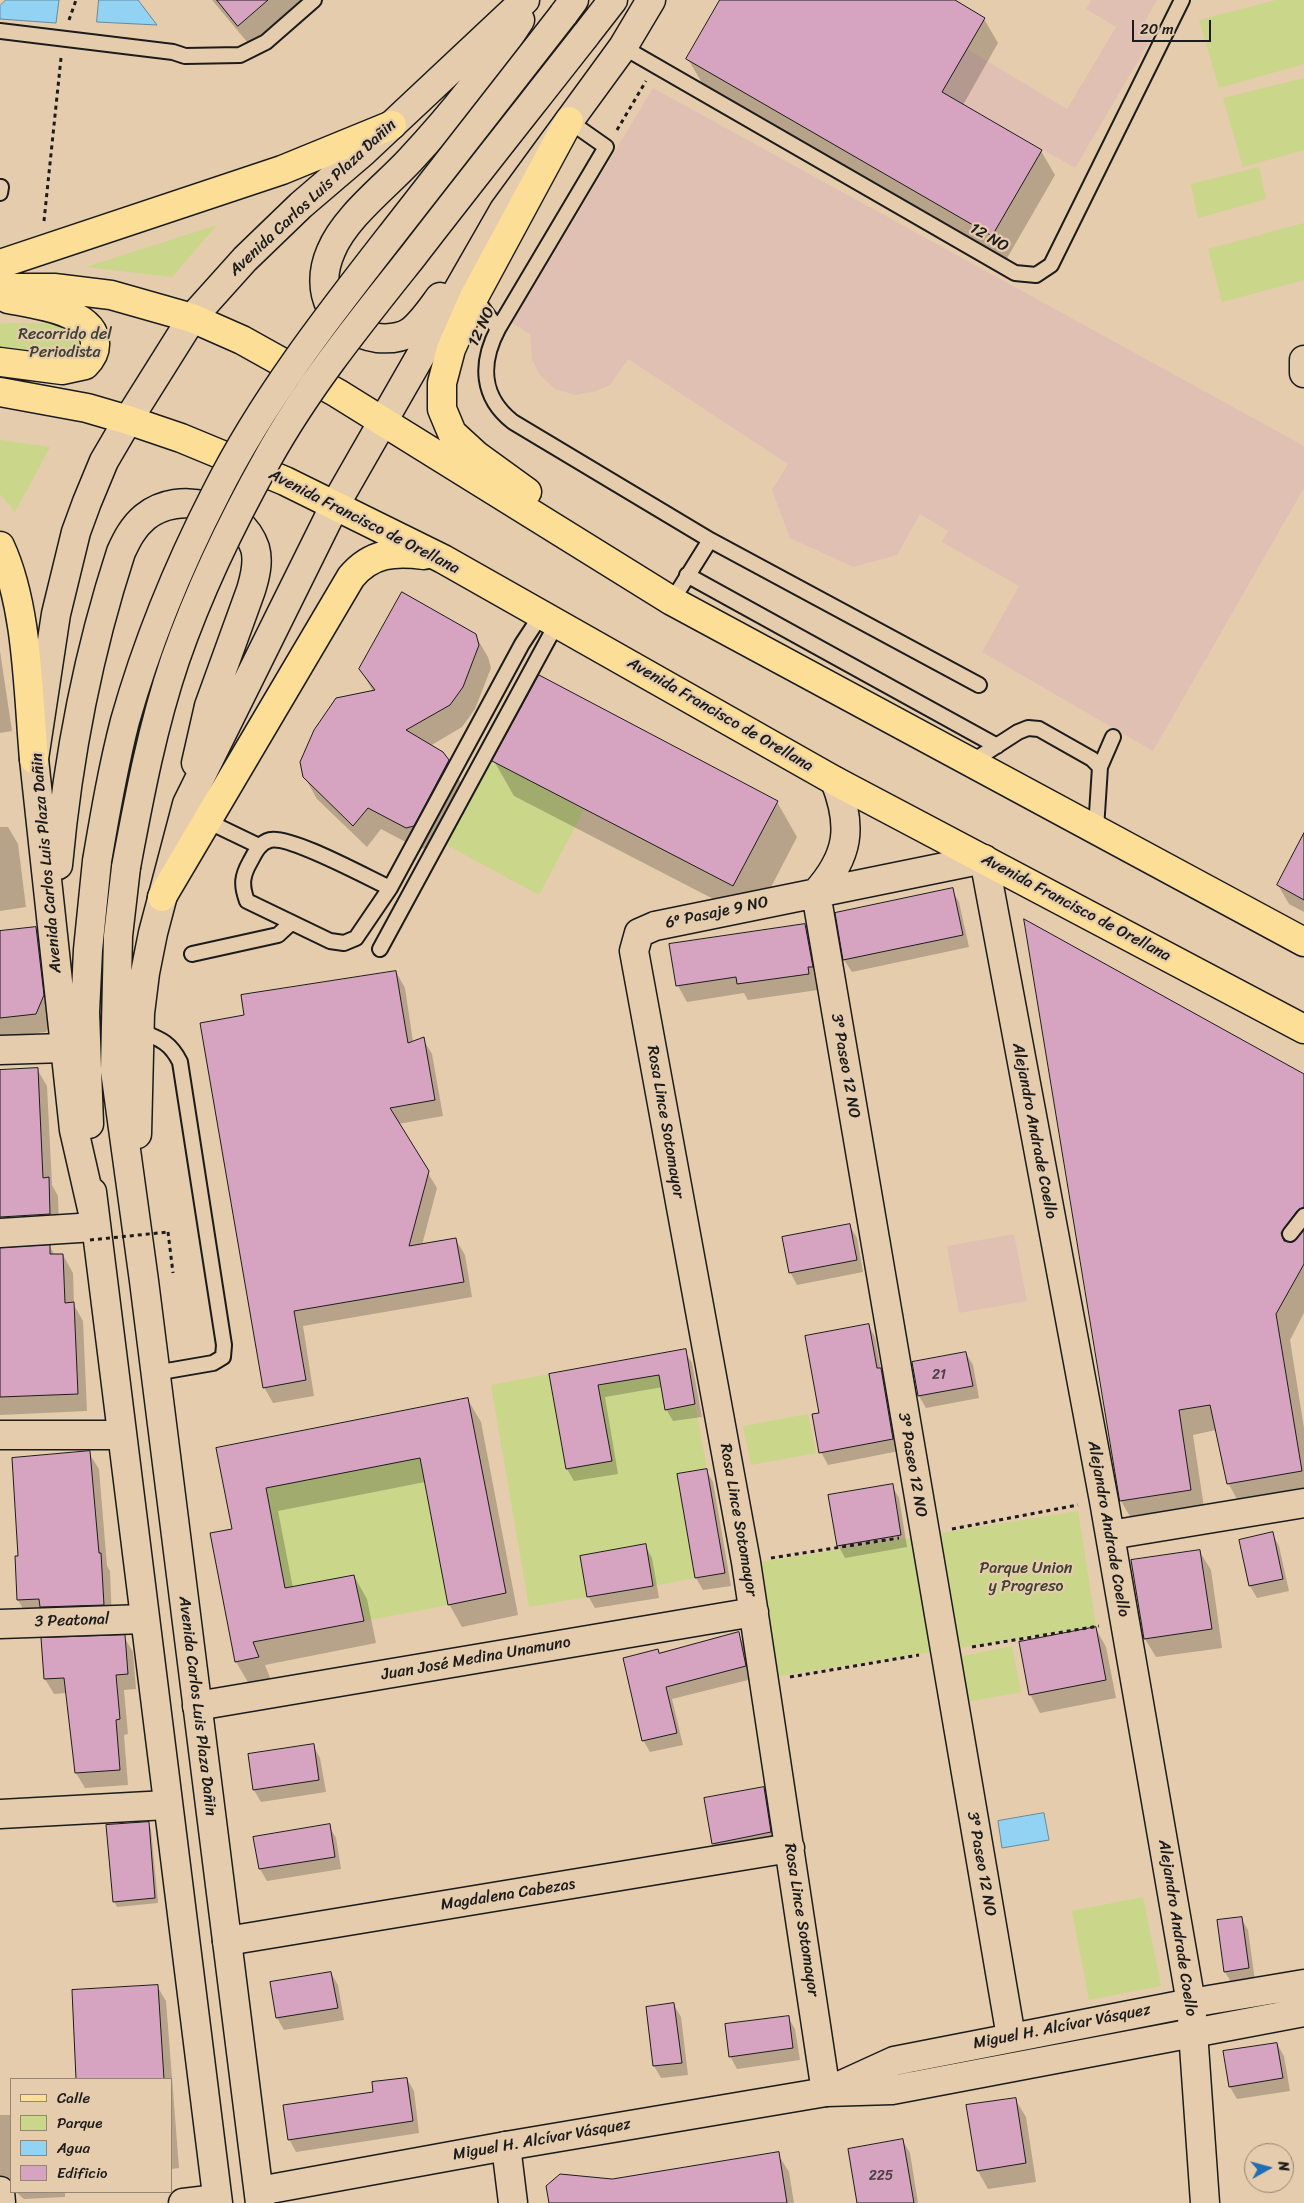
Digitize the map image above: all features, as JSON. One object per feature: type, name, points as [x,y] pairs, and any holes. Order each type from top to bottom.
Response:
[{"type":"main road","name":"Avenida Carlos Luis Plaza Dañin","points":[[217,2201],[121,1436],[92,1226],[74,1130],[34,758],[56,614],[76,532],[104,461],[192,318],[245,259],[301,205],[363,152],[525,0]]},
{"type":"main road","points":[[534,0],[476,82],[412,158],[347,225],[337,239],[325,265],[325,296],[331,311],[341,322],[368,336],[384,339],[410,332],[427,315],[622,47],[651,0]]},
{"type":"main road","name":"Avenida Carlos Luis Plaza Dañin","points":[[260,2197],[115,1070],[118,936],[126,867],[144,772],[176,659],[237,516],[269,456],[307,397],[365,316],[613,0]]},
{"type":"main road","name":"Avenida Carlos Luis Plaza Dañin","points":[[92,1226],[85,1012],[88,950],[97,861],[111,781],[125,722],[150,646],[182,566],[220,484],[252,428],[340,300],[569,8]]},
{"type":"main road","points":[[569,121],[474,297],[451,349],[442,383],[442,409],[452,433],[476,455],[672,601]]},
{"type":"main road","points":[[0,264],[282,170],[392,124]]},
{"type":"main road","points":[[197,813],[335,506],[504,210]]},
{"type":"main road","points":[[0,288],[26,287],[83,291],[143,303],[192,318],[290,366],[672,601],[973,761],[1304,942]]},
{"type":"main road","points":[[0,297],[54,309],[80,319],[91,329],[95,341],[95,349],[90,361],[78,368],[62,370],[0,362]]},
{"type":"main road","points":[[1304,360],[1304,373]]},
{"type":"main road","name":"Avenida Francisco de Orellana","points":[[0,392],[87,408],[128,420],[234,458],[335,506],[443,559],[835,781],[1304,1029]]},
{"type":"main road","points":[[54,935],[63,807],[72,740],[87,666],[110,585],[121,552],[137,524],[159,508],[193,502],[222,512],[241,526],[256,550],[256,575],[209,706],[197,813]]},
{"type":"main road","points":[[0,546],[14,588],[20,620],[34,758]]},
{"type":"main road","points":[[197,813],[357,570],[373,558],[390,553],[409,553],[443,559]]},
{"type":"main road","points":[[816,892],[832,874],[842,852],[847,828],[844,804],[835,781]]},
{"type":"main road","name":"Avenida Carlos Luis Plaza Dañin","points":[[134,1208],[140,1031],[145,973],[162,897],[197,813]]},
{"type":"main road","name":"6º Pasaje 9 NO","points":[[634,951],[639,933],[655,926],[816,892],[984,860]]},
{"type":"main road","name":"Alejandro Andrade Coello","points":[[984,860],[1104,1501],[1191,2003],[1205,2203]]},
{"type":"main road","name":"3º Paseo 12 NO","points":[[816,892],[1011,2037]]},
{"type":"main road","name":"Rosa Lince Sotomayor","points":[[634,951],[746,1562],[826,2092]]},
{"type":"main road","points":[[1229,988],[1294,1005],[1304,1011]]},
{"type":"main road","points":[[0,1050],[64,1048]]},
{"type":"main road","points":[[0,1233],[92,1226]]},
{"type":"main road","points":[[0,1434],[121,1436]]},
{"type":"main road","points":[[1110,1535],[1304,1503]]},
{"type":"main road","name":"Juan José Medina Unamuno","points":[[197,1706],[754,1612]]},
{"type":"main road","name":"3 Peatonal","points":[[0,1624],[144,1618]]},
{"type":"main road","points":[[0,1814],[167,1805]]},
{"type":"main road","name":"Magdalena Cabezas","points":[[227,1941],[790,1848]]},
{"type":"main road","name":"Miguel H. Alcívar Vásquez","points":[[826,2092],[894,2060],[1191,2003],[1304,1984]]},
{"type":"main road","name":"Miguel H. Alcívar Vásquez","points":[[260,2197],[506,2146],[826,2092],[892,2090],[1304,2012]]},
{"type":"main road","points":[[506,2146],[514,2203]]},
{"type":"main road","points":[[0,2191],[1,2203]]},
{"type":"main road","points":[[183,2203],[217,2201]]},
{"type":"lane","points":[[0,31],[63,37],[173,52],[185,56],[240,55],[266,42],[314,0]]},
{"type":"lane","name":"12 NO","points":[[622,47],[1015,273],[1036,275],[1051,265],[1182,0]]},
{"type":"lane","points":[[569,121],[606,147]]},
{"type":"lane","name":"12 NO","points":[[606,147],[491,342],[486,361],[487,378],[492,399],[500,412],[512,422],[710,540],[979,685]]},
{"type":"lane","points":[[474,297],[498,328]]},
{"type":"lane","points":[[672,601],[710,540]]},
{"type":"lane","points":[[687,575],[996,746]]},
{"type":"lane","points":[[390,888],[291,842],[271,840],[259,846],[243,875],[242,889],[247,901],[330,941],[344,943],[356,938],[390,888],[522,644],[549,619]]},
{"type":"lane","points":[[380,949],[549,619]]},
{"type":"lane","points":[[973,761],[1018,732],[1028,728],[1039,730],[1092,759],[1100,767]]},
{"type":"lane","points":[[1096,829],[1100,767],[1114,737]]},
{"type":"lane","points":[[197,813],[259,846]]},
{"type":"lane","points":[[192,954],[278,936],[292,923]]},
{"type":"lane","points":[[140,1031],[161,1039],[173,1048],[180,1062],[224,1345],[223,1357],[213,1363],[155,1373]]},
{"type":"lane","points":[[1290,1234],[1304,1216]]},
{"type":"path","points":[[41,249],[63,37],[76,0]]},
{"type":"path","points":[[606,147],[655,66]]},
{"type":"path","points":[[92,1226],[168,1232],[173,1278]]},
{"type":"path","points":[[746,1562],[924,1534],[1104,1501]]},
{"type":"path","points":[[764,1681],[1125,1622]]},
{"type":"shaded area","points":[[1091,0],[1157,0],[1143,25],[1155,32],[1075,168],[942,92],[967,49],[1067,109],[1116,27],[1086,9]]},
{"type":"shaded area","points":[[653,88],[1304,446],[1304,488],[1153,751],[982,652],[1019,586],[942,542],[948,531],[920,514],[897,555],[853,567],[790,538],[772,490],[788,464],[628,359],[610,385],[596,391],[576,395],[555,389],[539,374],[532,359],[530,334],[512,323]]},
{"type":"shaded area","points":[[1014,1234],[1027,1301],[959,1313],[947,1246]]},
{"type":"green space","points":[[1276,0],[1304,0],[1304,64],[1219,88],[1199,20]]},
{"type":"green space","points":[[1304,78],[1304,150],[1243,167],[1223,98]]},
{"type":"green space","points":[[1259,167],[1266,199],[1198,218],[1191,184]]},
{"type":"green space","points":[[1304,223],[1304,280],[1222,302],[1208,249]]},
{"type":"green space","points":[[217,225],[172,277],[86,267]]},
{"type":"green space","name":"Recorrido del Periodista","points":[[0,324],[62,324],[81,331],[83,359],[0,353]]},
{"type":"green space","points":[[0,440],[50,447],[15,512],[0,494]]},
{"type":"green space","points":[[489,759],[584,810],[539,895],[445,844]]},
{"type":"green space","points":[[549,1374],[566,1469],[612,1461],[598,1385],[659,1375],[665,1409],[695,1404],[707,1469],[677,1474],[695,1578],[653,1586],[645,1544],[580,1556],[587,1597],[529,1607],[491,1385]]},
{"type":"green space","points":[[808,1414],[816,1453],[751,1465],[743,1426]]},
{"type":"green space","points":[[420,1458],[448,1605],[364,1621],[354,1575],[285,1588],[266,1488]]},
{"type":"green space","name":"Parque Union y Progreso","points":[[1078,1511],[1096,1626],[767,1678],[749,1564]]},
{"type":"green space","points":[[1012,1646],[1021,1692],[961,1703],[952,1658]]},
{"type":"green space","points":[[1143,1897],[1161,1986],[1089,2000],[1072,1911]]},
{"type":"water","points":[[6,0],[59,0],[56,23],[0,19],[0,6]]},
{"type":"water","points":[[99,0],[138,0],[157,25],[97,22]]},
{"type":"water","points":[[1044,1813],[1049,1840],[1002,1848],[998,1821]]},
{"type":"building","points":[[217,0],[268,0],[238,26]]},
{"type":"building","points":[[720,0],[955,0],[985,18],[942,92],[1042,150],[992,236],[686,59]]},
{"type":"building","points":[[402,592],[476,634],[479,645],[463,687],[450,705],[406,730],[443,752],[449,760],[414,826],[406,828],[368,808],[353,826],[303,777],[300,762],[314,730],[336,698],[375,690],[359,669]]},
{"type":"building","points":[[539,675],[778,801],[733,886],[492,761]]},
{"type":"building","points":[[1304,833],[1304,900],[1277,885]]},
{"type":"building","points":[[953,888],[963,935],[843,960],[835,913]]},
{"type":"building","points":[[1024,919],[1304,1074],[1304,1207],[1297,1211],[1281,1233],[1284,1241],[1293,1242],[1304,1230],[1304,1264],[1276,1314],[1302,1471],[1227,1484],[1210,1405],[1179,1410],[1191,1490],[1120,1501]]},
{"type":"building","points":[[805,924],[813,967],[808,967],[809,974],[737,984],[736,977],[676,986],[669,944]]},
{"type":"building","points":[[36,927],[44,995],[36,1014],[0,1018],[0,931]]},
{"type":"building","points":[[396,971],[408,1043],[424,1037],[435,1100],[390,1108],[429,1171],[409,1246],[456,1238],[464,1282],[294,1311],[306,1380],[263,1388],[200,1023],[244,1015],[241,995]]},
{"type":"building","points":[[38,1068],[43,1178],[49,1177],[50,1214],[0,1217],[0,1070]]},
{"type":"building","points":[[850,1224],[857,1260],[789,1273],[782,1237]]},
{"type":"building","points":[[50,1245],[50,1254],[63,1254],[65,1303],[74,1302],[78,1394],[0,1397],[0,1248]]},
{"type":"building","points":[[869,1324],[877,1368],[881,1368],[893,1439],[819,1453],[812,1414],[819,1413],[805,1336]]},
{"type":"building","points":[[686,1349],[695,1404],[665,1410],[659,1375],[598,1385],[612,1461],[566,1469],[549,1374]]},
{"type":"building","points":[[966,1352],[973,1386],[918,1396],[912,1362]]},
{"type":"building","points":[[468,1398],[506,1593],[448,1605],[420,1458],[266,1488],[285,1588],[354,1575],[364,1621],[253,1642],[259,1657],[235,1662],[210,1533],[232,1529],[216,1448]]},
{"type":"building","points":[[90,1451],[99,1553],[101,1553],[104,1605],[40,1607],[39,1599],[17,1600],[15,1556],[18,1556],[12,1458]]},
{"type":"building","points":[[707,1469],[725,1573],[695,1578],[677,1474]]},
{"type":"building","points":[[893,1484],[901,1535],[837,1546],[828,1495]]},
{"type":"building","points":[[1273,1532],[1283,1579],[1249,1586],[1239,1540]]},
{"type":"building","points":[[646,1544],[653,1586],[587,1597],[580,1556]]},
{"type":"building","points":[[1200,1550],[1212,1629],[1144,1639],[1131,1560]]},
{"type":"building","points":[[1096,1627],[1106,1680],[1029,1695],[1019,1642]]},
{"type":"building","points":[[739,1632],[746,1666],[666,1687],[677,1733],[642,1741],[623,1658],[658,1649],[659,1653]]},
{"type":"building","points":[[125,1635],[128,1674],[116,1675],[120,1719],[116,1720],[120,1770],[75,1773],[64,1678],[44,1679],[41,1638]]},
{"type":"building","points":[[314,1744],[319,1780],[253,1790],[248,1754]]},
{"type":"building","points":[[764,1787],[771,1832],[712,1844],[704,1798]]},
{"type":"building","points":[[149,1822],[155,1898],[113,1902],[106,1825]]},
{"type":"building","points":[[330,1824],[335,1857],[259,1869],[253,1837]]},
{"type":"building","points":[[1242,1917],[1249,1968],[1224,1972],[1217,1920]]},
{"type":"building","points":[[331,1972],[338,2008],[276,2018],[270,1982]]},
{"type":"building","points":[[158,1985],[164,2078],[76,2078],[72,1990]]},
{"type":"building","points":[[674,2003],[682,2063],[653,2066],[646,2007]]},
{"type":"building","points":[[789,2016],[793,2048],[729,2057],[725,2024]]},
{"type":"building","points":[[1277,2043],[1283,2078],[1229,2087],[1223,2051]]},
{"type":"building","points":[[407,2078],[413,2121],[288,2140],[283,2105],[373,2092],[372,2082]]},
{"type":"building","points":[[1016,2098],[1026,2163],[977,2171],[966,2105]]},
{"type":"building","points":[[903,2139],[914,2203],[857,2203],[848,2149]]},
{"type":"building","points":[[779,2152],[787,2203],[549,2203],[546,2186],[560,2174],[612,2179]]}]
